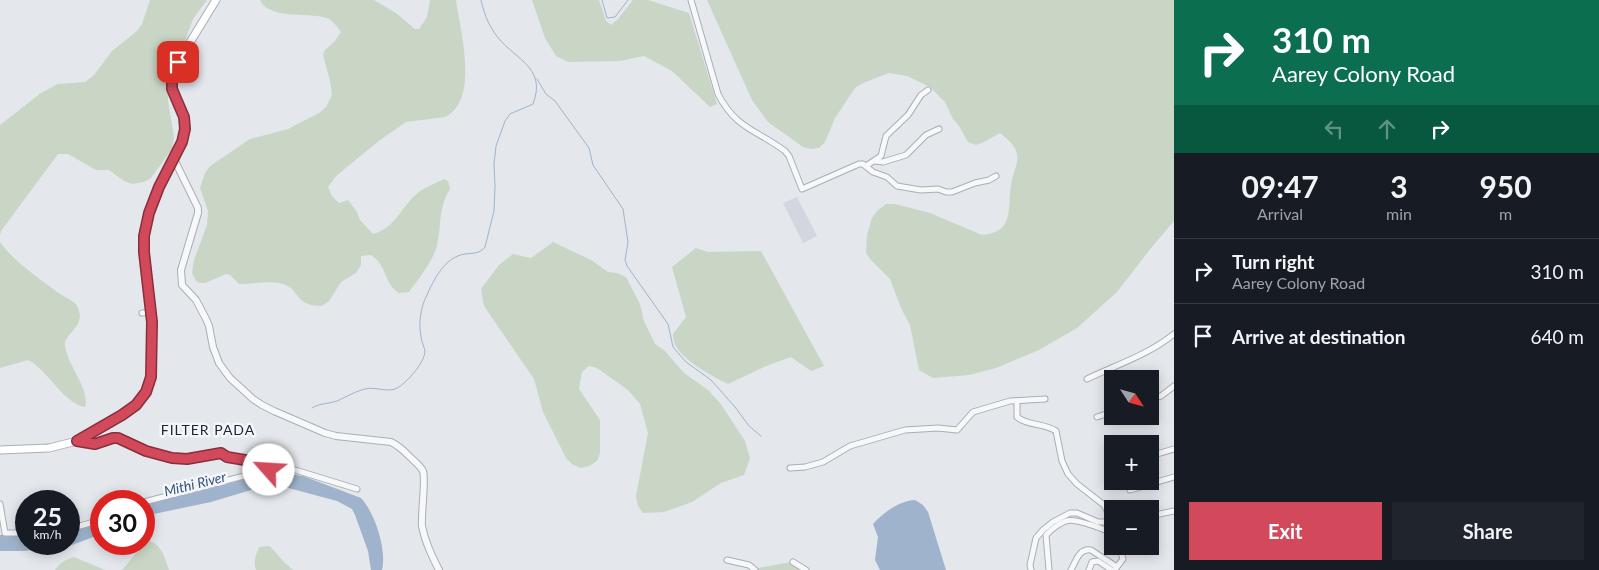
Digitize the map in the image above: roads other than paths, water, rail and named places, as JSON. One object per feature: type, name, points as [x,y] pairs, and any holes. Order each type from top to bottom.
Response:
[{"type":"main road","points":[[0,450],[49,448],[77,441],[122,415],[136,405],[146,392],[151,377],[151,312],[144,236],[149,213],[159,187],[182,142],[185,129],[184,117],[172,89],[172,78],[178,62],[216,0]]},
{"type":"street","points":[[691,0],[718,94],[724,105],[740,124],[785,151],[802,189],[860,164],[866,166],[872,172],[887,177],[897,186],[921,190],[938,189],[952,192],[996,176]]},
{"type":"street","points":[[866,166],[881,156],[886,136],[908,115],[921,95],[928,90]]},
{"type":"street","points":[[875,161],[883,162],[906,155],[926,135],[940,129]]},
{"type":"street","points":[[174,160],[198,208],[180,280],[202,310],[209,326],[213,347],[225,372],[262,405],[336,436],[391,442],[396,444],[418,464],[424,476],[422,526],[427,545],[439,570]]},
{"type":"street","points":[[142,313],[151,312]]},
{"type":"street","points":[[1087,379],[1144,354],[1174,334]]},
{"type":"street","points":[[1159,397],[1174,386]]},
{"type":"street","points":[[790,468],[805,467],[824,462],[850,446],[905,430],[938,428],[957,430],[973,412],[1010,401],[1045,399]]},
{"type":"street","points":[[1017,401],[1017,418],[1021,421],[1051,427],[1056,431],[1062,461],[1068,474],[1077,484],[1104,505]]},
{"type":"street","points":[[1097,417],[1104,415]]},
{"type":"street","points":[[77,441],[95,444],[118,438],[146,451],[172,458],[187,459],[221,453],[227,457],[257,462],[263,461],[270,464],[269,470]]},
{"type":"street","points":[[1159,453],[1174,449]]},
{"type":"street","points":[[155,499],[269,470],[292,469],[357,489]]},
{"type":"street","points":[[1159,481],[1174,477]]},
{"type":"street","points":[[0,504],[5,533],[15,533]]},
{"type":"street","points":[[1159,514],[1174,511]]},
{"type":"street","points":[[1031,570],[1030,565],[1036,538],[1053,522],[1070,513],[1077,513],[1098,522],[1104,522]]},
{"type":"street","points":[[1049,570],[1046,535],[1066,521],[1104,530]]},
{"type":"street","points":[[1070,570],[1083,550],[1087,549],[1110,561],[1113,568]]},
{"type":"street","points":[[1113,568],[1123,559],[1122,555]]},
{"type":"street","points":[[727,560],[750,565],[755,570]]},
{"type":"street","points":[[1089,570],[1092,562],[1098,561],[1113,568]]},
{"type":"street","points":[[793,562],[806,570]]},
{"type":"water","points":[[272,472],[303,476],[361,498],[371,513],[379,532],[383,552],[382,570],[371,570],[368,551],[355,515],[352,509],[337,501],[281,486],[261,487],[211,502],[155,514],[155,500],[184,495]]},
{"type":"water","points":[[915,500],[923,505],[928,512],[946,570],[880,570],[875,560],[878,537],[873,524],[892,508],[903,502]]},
{"type":"water","points":[[90,524],[90,538],[80,542],[80,528]]},
{"type":"water","points":[[15,534],[15,551],[0,551],[0,535]]},
{"type":"waterway","points":[[312,408],[337,401],[365,389],[395,389],[407,380],[419,366],[424,355],[425,351],[420,331],[421,315],[425,299],[433,282],[452,259],[478,252],[485,247],[494,211],[496,146],[505,121],[510,114],[533,104],[536,80],[526,64],[494,32],[486,17],[481,0]]},
{"type":"waterway","points":[[602,0],[607,18],[615,17],[628,0]]},
{"type":"waterway","points":[[537,79],[546,94],[555,101],[589,148],[593,165],[623,209],[628,242],[625,260],[627,266],[668,324],[673,347],[686,362],[711,380],[749,426],[761,436]]},
{"type":"district","name":"FILTER PADA","points":[[208,430]]},
{"type":"water label","name":"Mithi River","points":[[195,484]]}]
